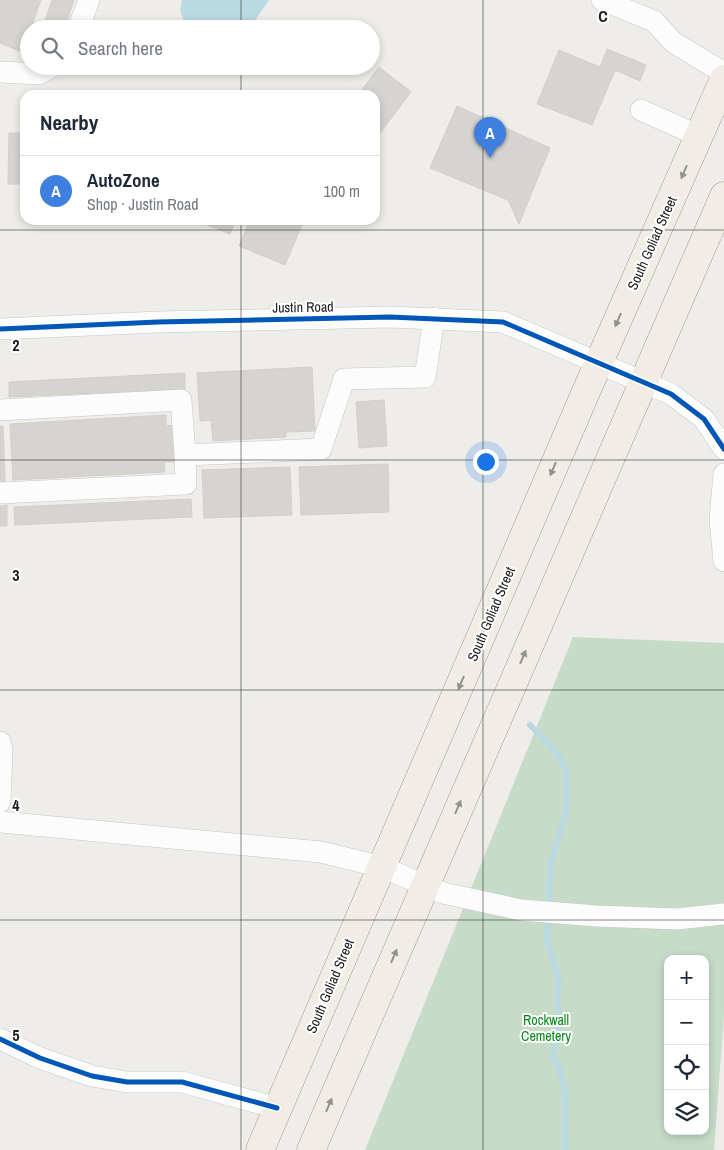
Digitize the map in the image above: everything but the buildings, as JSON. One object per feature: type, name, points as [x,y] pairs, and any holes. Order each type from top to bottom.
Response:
[{"type":"main road","name":"South Goliad Street","points":[[260,1150],[599,362],[724,79]]},
{"type":"main road","points":[[310,1150],[724,196]]},
{"type":"street","points":[[81,20],[89,0]]},
{"type":"street","points":[[602,0],[654,21],[673,42],[724,73]]},
{"type":"street","points":[[0,72],[20,73]]},
{"type":"street","points":[[641,110],[699,136]]},
{"type":"street","points":[[185,455],[321,449],[344,379],[425,377],[434,318]]},
{"type":"street","name":"Justin Road","points":[[0,329],[158,322],[434,318],[504,322],[671,394],[704,418],[724,449]]},
{"type":"street","points":[[0,410],[181,400],[186,484],[0,493]]},
{"type":"street","points":[[724,474],[720,520],[724,562]]},
{"type":"street","points":[[0,742],[2,750],[0,802]]},
{"type":"street","points":[[0,822],[321,852],[382,867],[443,893],[521,910],[677,919],[724,914]]},
{"type":"street","points":[[0,1039],[40,1058],[92,1076],[127,1082],[182,1082],[277,1108]]},
{"type":"green space","name":"Rockwall Cemetery","points":[[573,637],[724,643],[724,1015],[714,1150],[365,1150]]},
{"type":"water","points":[[182,0],[269,0],[255,20],[184,20],[180,10]]},
{"type":"waterway","points":[[530,725],[557,753],[566,771],[566,811],[550,867],[549,899]]},
{"type":"waterway","points":[[548,924],[547,940],[559,981],[557,1001],[560,1020],[553,1058],[559,1068],[564,1090],[566,1115],[565,1150]]},
{"type":"cycle path","points":[[0,329],[158,322],[390,317],[503,322],[671,394],[704,419],[724,449]]},
{"type":"cycle path","points":[[0,1039],[40,1058],[92,1076],[127,1082],[182,1082],[277,1108]]},
{"type":"place","name":"AutoZone","points":[[490,158]]}]
